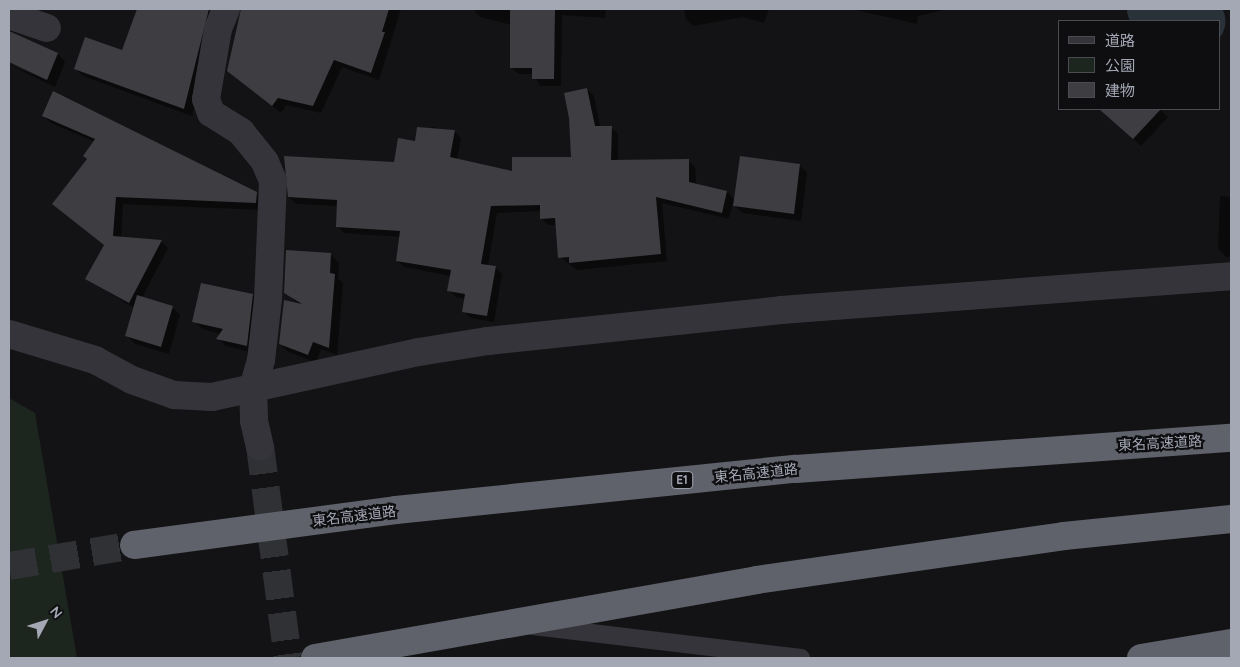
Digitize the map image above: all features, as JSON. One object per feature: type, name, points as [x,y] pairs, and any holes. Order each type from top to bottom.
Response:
[{"type":"highway","name":"東名高速道路","points":[[134,545],[396,510],[786,470],[978,454],[1231,438]]},
{"type":"highway","points":[[315,658],[756,580],[1016,543],[1231,519]]},
{"type":"highway","points":[[1141,658],[1231,643]]},
{"type":"street","points":[[226,9],[218,29],[206,99],[211,113],[241,132],[265,162],[273,180],[268,299],[261,360],[253,388],[254,420],[260,446]]},
{"type":"street","points":[[9,15],[47,28]]},
{"type":"street","points":[[9,334],[94,360],[132,380],[174,395],[212,397],[488,341],[781,310],[1231,276]]},
{"type":"lane","points":[[506,623],[801,658]]},
{"type":"green space","points":[[9,398],[35,413],[77,658],[9,658]]},
{"type":"building","points":[[137,9],[209,9],[184,109],[74,69],[85,37],[122,50]]},
{"type":"building","points":[[241,9],[389,9],[382,32],[385,32],[371,73],[334,60],[313,106],[278,98],[272,106],[227,71]]},
{"type":"building","points":[[510,9],[555,9],[554,79],[532,79],[532,68],[510,68]]},
{"type":"building","points":[[9,31],[58,53],[47,80],[9,62]]},
{"type":"building","points":[[587,88],[595,126],[612,126],[611,160],[689,159],[689,182],[727,191],[722,213],[656,197],[661,254],[569,263],[569,257],[558,258],[555,218],[540,219],[540,205],[491,206],[481,264],[496,266],[487,316],[462,312],[465,294],[447,291],[451,270],[396,261],[400,231],[336,227],[337,200],[288,197],[284,156],[394,162],[398,138],[415,141],[417,127],[455,130],[450,157],[512,171],[512,157],[571,157],[569,118],[564,93]]},
{"type":"building","points":[[53,91],[257,192],[256,203],[116,197],[113,236],[162,240],[129,303],[85,279],[104,245],[52,204],[87,159],[83,156],[95,139],[42,116]]},
{"type":"building","points":[[1100,110],[1160,110],[1133,139]]},
{"type":"building","points":[[740,156],[800,164],[794,214],[733,206]]},
{"type":"building","points":[[286,250],[331,253],[330,273],[335,274],[329,348],[313,342],[308,355],[279,344],[284,300],[302,304],[284,293]]},
{"type":"building","points":[[201,283],[253,294],[247,346],[216,339],[223,329],[192,322]]},
{"type":"building","points":[[137,295],[173,306],[161,347],[125,336]]},
{"type":"waterway","points":[[1153,9],[1195,20]]},
{"type":"tunnel","points":[[260,446],[288,658]]},
{"type":"tunnel","points":[[9,566],[134,545]]}]
